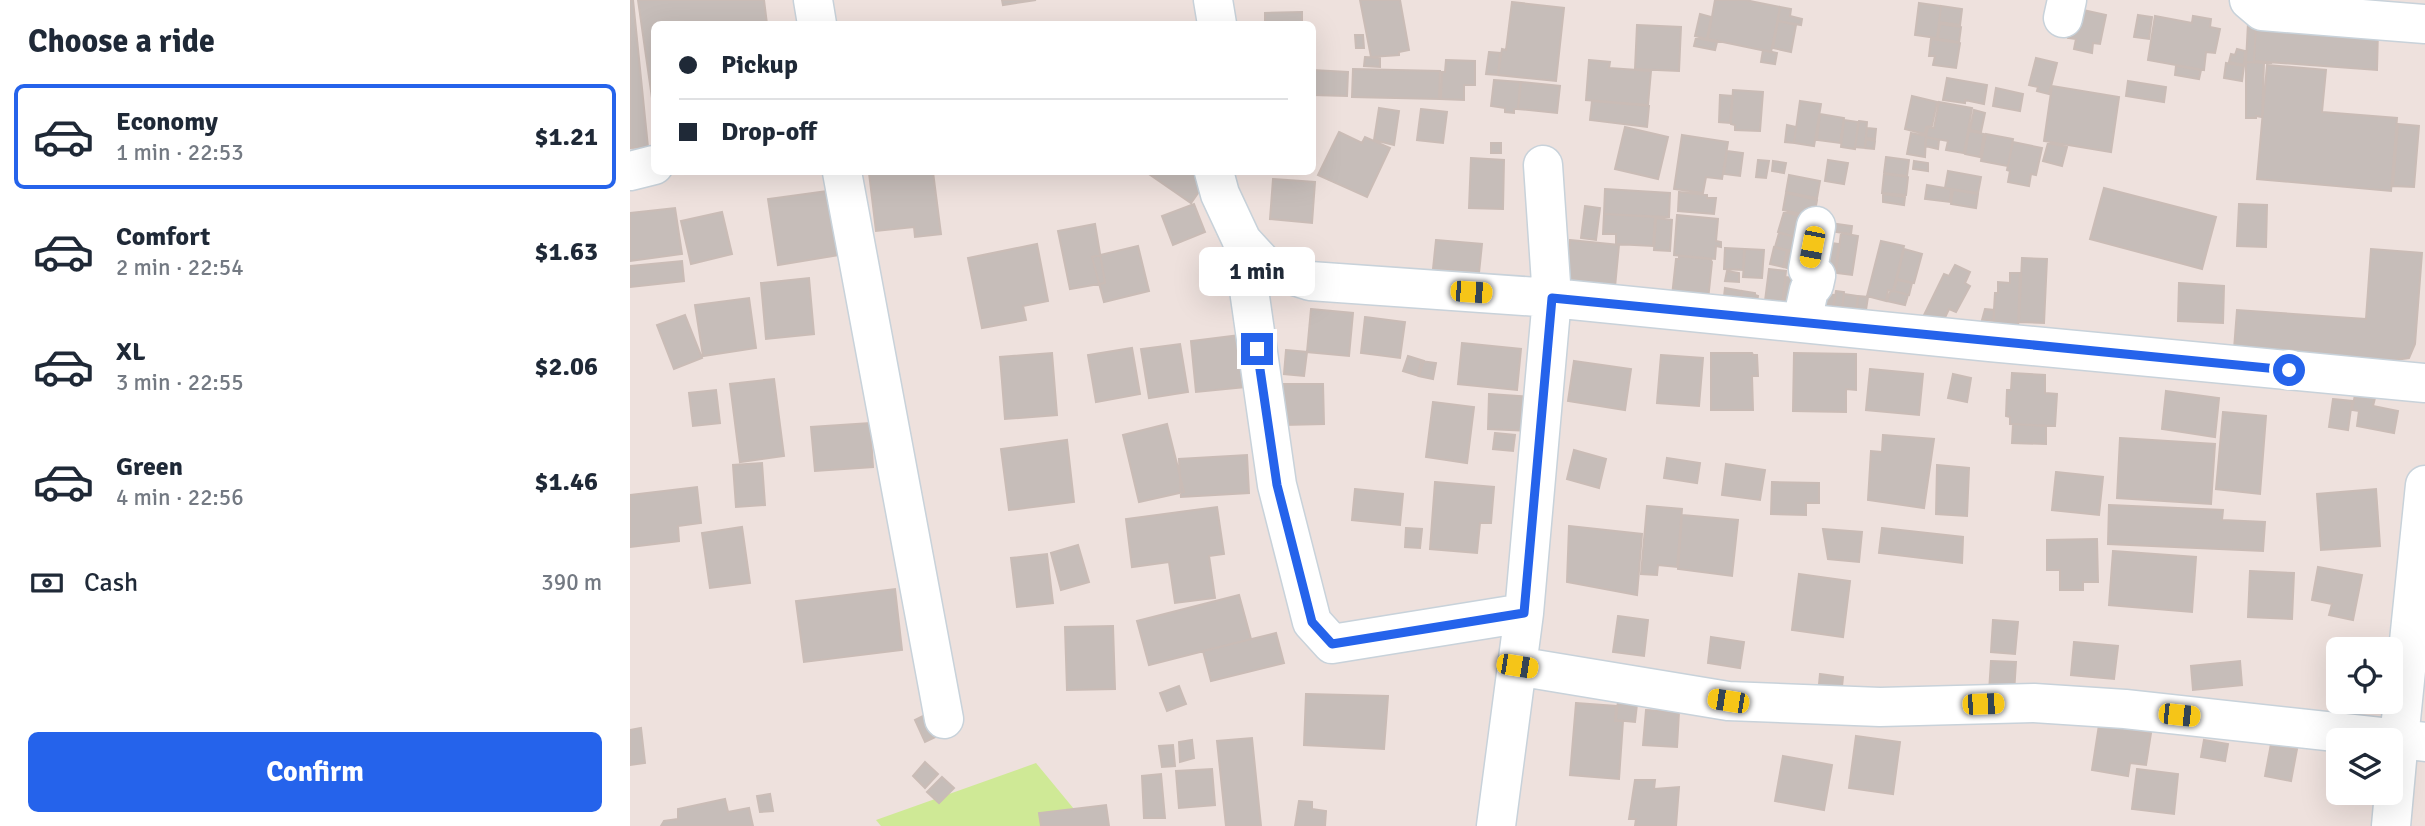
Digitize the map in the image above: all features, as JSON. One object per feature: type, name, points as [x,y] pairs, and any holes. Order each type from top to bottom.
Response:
[{"type":"street","points":[[813,0],[816,21]]},
{"type":"street","points":[[1213,0],[1216,21]]},
{"type":"street","points":[[2249,0],[2262,11],[2425,24]]},
{"type":"street","points":[[1496,826],[1524,613],[1552,298],[1543,165]]},
{"type":"street","points":[[630,170],[651,166]]},
{"type":"street","points":[[843,175],[944,719]]},
{"type":"street","points":[[1215,175],[1220,194],[1242,240],[1266,267],[1310,281],[1552,298],[2425,383]]},
{"type":"street","points":[[1802,322],[1809,290],[1814,285],[1816,276],[1808,269],[1816,226]]},
{"type":"street","points":[[1242,240],[1277,485],[1312,622],[1332,644],[1524,613]]},
{"type":"street","points":[[2390,826],[2412,740],[2425,485]]},
{"type":"street","points":[[1517,666],[1728,701],[1880,707],[2034,703],[2125,709],[2412,740]]},
{"type":"green space","points":[[1036,763],[1088,826],[881,826],[876,820]]},
{"type":"building","points":[[630,0],[633,0],[648,147],[630,148]]},
{"type":"building","points":[[638,0],[764,0],[767,21],[651,21],[651,91]]},
{"type":"building","points":[[1002,0],[1036,0],[1003,5]]},
{"type":"building","points":[[1360,0],[1400,0],[1409,50],[1399,52],[1399,55],[1371,57]]},
{"type":"building","points":[[1715,0],[1745,0],[1780,7],[1771,52],[1708,39]]},
{"type":"building","points":[[1512,2],[1564,8],[1556,81],[1498,75],[1502,49],[1506,50]]},
{"type":"building","points":[[1919,3],[1941,6],[1937,38],[1915,35]]},
{"type":"building","points":[[1941,6],[1962,9],[1960,25],[1939,22]]},
{"type":"building","points":[[1780,7],[1791,9],[1790,16],[1802,19],[1801,25],[1778,21]]},
{"type":"building","points":[[2074,8],[2106,15],[2100,44],[2093,43],[2092,53],[2074,49],[2076,39],[2068,38]]},
{"type":"building","points":[[1302,12],[1302,21],[1265,21],[1265,13]]},
{"type":"building","points":[[1700,14],[1711,17],[1707,39],[1695,36]]},
{"type":"building","points":[[2138,15],[2152,17],[2149,39],[2134,37]]},
{"type":"building","points":[[2155,16],[2192,23],[2193,16],[2211,19],[2210,27],[2220,29],[2215,53],[2206,52],[2204,70],[2148,60]]},
{"type":"building","points":[[1778,21],[1796,25],[1791,52],[1773,48]]},
{"type":"building","points":[[2248,23],[2256,25],[2254,61],[2272,63],[2246,62]]},
{"type":"building","points":[[1940,24],[1961,27],[1959,42],[1938,39]]},
{"type":"building","points":[[1637,25],[1681,27],[1679,71],[1635,69]]},
{"type":"building","points":[[2256,25],[2378,30],[2377,70],[2254,61]]},
{"type":"building","points":[[1355,35],[1363,35],[1364,48],[1356,48]]},
{"type":"building","points":[[1696,38],[1717,42],[1715,50],[1694,46]]},
{"type":"building","points":[[1931,39],[1960,43],[1956,68],[1933,65],[1935,56],[1929,56]]},
{"type":"building","points":[[2237,49],[2245,51],[2244,65],[2229,62],[2231,54],[2235,55]]},
{"type":"building","points":[[1763,50],[1777,53],[1775,64],[1761,62]]},
{"type":"building","points":[[1489,52],[1500,53],[1498,75],[1486,74]]},
{"type":"building","points":[[1365,57],[1380,58],[1380,67],[1364,66]]},
{"type":"building","points":[[2036,58],[2057,63],[2049,94],[2037,91],[2038,87],[2029,85]]},
{"type":"building","points":[[1446,60],[1475,61],[1475,85],[1464,85],[1464,100],[1441,99],[1442,72],[1445,72]]},
{"type":"building","points":[[1589,60],[1610,62],[1609,68],[1651,71],[1648,105],[1586,100]]},
{"type":"building","points":[[2246,62],[2264,63],[2262,117],[2246,118]]},
{"type":"building","points":[[2226,63],[2244,66],[2242,81],[2224,78]]},
{"type":"building","points":[[2267,65],[2326,70],[2322,112],[2397,118],[2391,191],[2257,179]]},
{"type":"building","points":[[2176,66],[2201,70],[2199,79],[2175,75]]},
{"type":"building","points":[[1353,69],[1440,71],[1439,99],[1352,97]]},
{"type":"building","points":[[1316,70],[1348,72],[1347,96],[1316,95]]},
{"type":"building","points":[[1947,78],[1987,85],[1984,104],[1965,100],[1965,103],[1943,100]]},
{"type":"building","points":[[1494,80],[1520,82],[1518,109],[1514,109],[1514,113],[1505,112],[1505,108],[1491,106]]},
{"type":"building","points":[[2128,81],[2166,87],[2164,102],[2126,96]]},
{"type":"building","points":[[1521,82],[1560,86],[1557,113],[1518,109]]},
{"type":"building","points":[[2052,86],[2119,97],[2111,152],[2044,141]]},
{"type":"building","points":[[1996,88],[2023,94],[2020,111],[1993,106]]},
{"type":"building","points":[[1733,90],[1763,92],[1760,131],[1735,130],[1735,125],[1731,124]]},
{"type":"building","points":[[1720,95],[1732,96],[1730,123],[1719,122]]},
{"type":"building","points":[[1912,96],[1937,102],[1932,126],[1926,127],[1925,134],[1905,129]]},
{"type":"building","points":[[1592,101],[1649,106],[1647,127],[1590,120]]},
{"type":"building","points":[[1800,101],[1821,104],[1814,146],[1794,143]]},
{"type":"building","points":[[1939,102],[1972,108],[1964,153],[1946,150],[1948,141],[1926,137],[1928,127],[1934,128]]},
{"type":"building","points":[[1379,108],[1399,111],[1394,145],[1374,140]]},
{"type":"building","points":[[1421,109],[1447,112],[1443,143],[1417,140]]},
{"type":"building","points":[[1974,110],[1985,113],[1981,132],[1970,130]]},
{"type":"building","points":[[1820,114],[1844,118],[1840,143],[1817,140]]},
{"type":"building","points":[[1844,120],[1858,122],[1855,149],[1841,147]]},
{"type":"building","points":[[1859,121],[1867,122],[1865,148],[1855,147]]},
{"type":"building","points":[[2398,124],[2419,126],[2414,187],[2393,186]]},
{"type":"building","points":[[1787,125],[1796,127],[1794,143],[1785,142]]},
{"type":"building","points":[[1625,127],[1668,137],[1658,179],[1615,169]]},
{"type":"building","points":[[1867,128],[1876,129],[1875,139],[1866,138]]},
{"type":"building","points":[[1969,131],[1984,134],[1980,157],[1965,154]]},
{"type":"building","points":[[1339,132],[1362,143],[1365,137],[1390,148],[1367,197],[1318,175]]},
{"type":"building","points":[[1911,133],[1926,136],[1925,157],[1907,154]]},
{"type":"building","points":[[1986,134],[2013,139],[2008,166],[1981,161]]},
{"type":"building","points":[[1682,135],[1728,142],[1722,179],[1706,177],[1703,193],[1674,189]]},
{"type":"building","points":[[1926,137],[1939,140],[1938,149],[1925,146]]},
{"type":"building","points":[[1866,139],[1875,141],[1874,149],[1865,148]]},
{"type":"building","points":[[2013,142],[2042,148],[2036,175],[2031,174],[2029,186],[2008,182],[2010,171],[2007,170]]},
{"type":"building","points":[[1491,143],[1501,143],[1501,153],[1491,153]]},
{"type":"building","points":[[2048,143],[2067,147],[2062,166],[2043,161]]},
{"type":"building","points":[[1727,151],[1743,153],[1740,176],[1724,174]]},
{"type":"building","points":[[1886,157],[1909,160],[1907,176],[1884,173]]},
{"type":"building","points":[[1471,158],[1504,160],[1503,209],[1469,208]]},
{"type":"building","points":[[1758,160],[1769,161],[1766,178],[1756,177]]},
{"type":"building","points":[[1828,160],[1848,163],[1844,184],[1825,181]]},
{"type":"building","points":[[1773,161],[1786,163],[1784,173],[1772,171]]},
{"type":"building","points":[[1914,161],[1928,163],[1928,171],[1913,169]]},
{"type":"building","points":[[1948,171],[1981,177],[1978,193],[1945,188]]},
{"type":"building","points":[[1884,174],[1908,177],[1906,195],[1882,193]]},
{"type":"building","points":[[869,175],[933,175],[941,234],[915,237],[914,227],[876,231]]},
{"type":"building","points":[[1150,175],[1211,175],[1191,203]]},
{"type":"building","points":[[1789,175],[1820,181],[1817,198],[1786,192]]},
{"type":"building","points":[[1273,179],[1315,182],[1312,223],[1270,219]]},
{"type":"building","points":[[1927,185],[1951,189],[1950,202],[1925,199]]},
{"type":"building","points":[[2104,188],[2216,217],[2202,269],[2090,239]]},
{"type":"building","points":[[841,189],[851,253],[778,265],[768,199]]},
{"type":"building","points":[[1605,189],[1670,193],[1669,217],[1604,214]]},
{"type":"building","points":[[1953,190],[1978,194],[1976,208],[1951,204]]},
{"type":"building","points":[[1679,192],[1716,198],[1714,214],[1678,211]]},
{"type":"building","points":[[1786,193],[1817,200],[1814,217],[1783,210]]},
{"type":"building","points":[[1883,194],[1905,197],[1904,205],[1883,202]]},
{"type":"building","points":[[1194,204],[1205,232],[1173,245],[1162,216]]},
{"type":"building","points":[[2239,204],[2267,205],[2266,247],[2237,246]]},
{"type":"building","points":[[1585,206],[1600,208],[1596,240],[1581,238]]},
{"type":"building","points":[[675,208],[682,254],[630,261],[630,213]]},
{"type":"building","points":[[722,212],[732,254],[691,264],[681,221]]},
{"type":"building","points":[[1784,212],[1808,218],[1803,239],[1778,232]]},
{"type":"building","points":[[1604,214],[1655,217],[1653,246],[1616,244],[1616,234],[1603,234]]},
{"type":"building","points":[[1677,215],[1718,219],[1716,241],[1721,242],[1721,247],[1716,246],[1715,259],[1674,255]]},
{"type":"building","points":[[1656,218],[1672,220],[1670,251],[1654,250]]},
{"type":"building","points":[[1830,223],[1852,226],[1851,234],[1829,231]]},
{"type":"building","points":[[1095,224],[1105,283],[1070,289],[1058,231]]},
{"type":"building","points":[[1779,233],[1808,240],[1805,254],[1775,247]]},
{"type":"building","points":[[1841,233],[1858,236],[1852,275],[1836,273]]},
{"type":"building","points":[[1436,240],[1482,244],[1479,273],[1433,269]]},
{"type":"building","points":[[1570,240],[1619,245],[1615,287],[1566,282]]},
{"type":"building","points":[[1818,241],[1839,244],[1835,271],[1814,267]]},
{"type":"building","points":[[1881,241],[1904,246],[1893,291],[1888,290],[1886,301],[1867,296]]},
{"type":"building","points":[[1037,244],[1048,301],[1023,306],[1026,320],[982,328],[968,258]]},
{"type":"building","points":[[1138,246],[1149,291],[1104,302],[1092,257]]},
{"type":"building","points":[[1774,247],[1787,251],[1783,267],[1770,264]]},
{"type":"building","points":[[1725,248],[1744,249],[1743,270],[1724,269]]},
{"type":"building","points":[[1745,249],[1764,250],[1762,278],[1743,277]]},
{"type":"building","points":[[1904,249],[1922,254],[1914,283],[1897,279]]},
{"type":"building","points":[[2371,249],[2422,253],[2415,344],[2409,358],[2395,360],[2234,349],[2237,310],[2366,319]]},
{"type":"building","points":[[1788,251],[1801,254],[1797,271],[1784,267]]},
{"type":"building","points":[[1679,256],[1710,259],[1712,262],[1708,300],[1672,296],[1676,259],[1679,259]]},
{"type":"building","points":[[2022,258],[2047,259],[2044,323],[2019,322]]},
{"type":"building","points":[[682,261],[684,281],[630,287],[630,266]]},
{"type":"building","points":[[1955,265],[1970,272],[1965,283],[1970,286],[1956,312],[1949,309],[1941,326],[1923,317],[1944,274],[1949,276]]},
{"type":"building","points":[[1769,269],[1786,271],[1781,312],[1764,309]]},
{"type":"building","points":[[1727,271],[1739,273],[1739,282],[1725,281]]},
{"type":"building","points":[[2010,273],[2020,273],[2018,327],[1993,326],[1998,282],[2010,283]]},
{"type":"building","points":[[1786,277],[1801,279],[1798,305],[1783,304]]},
{"type":"building","points":[[809,278],[814,334],[766,339],[761,283]]},
{"type":"building","points":[[1897,280],[1912,283],[1909,295],[1894,291]]},
{"type":"building","points":[[2179,283],[2224,286],[2223,323],[2178,321]]},
{"type":"building","points":[[1725,288],[1742,291],[1740,306],[1723,304]]},
{"type":"building","points":[[1742,291],[1758,296],[1756,308],[1740,306]]},
{"type":"building","points":[[1836,291],[1844,292],[1842,310],[1833,309]]},
{"type":"building","points":[[1890,292],[1908,295],[1905,305],[1887,301]]},
{"type":"building","points":[[1827,294],[1835,295],[1832,314],[1824,313]]},
{"type":"building","points":[[1844,294],[1858,296],[1856,314],[1842,312]]},
{"type":"building","points":[[1858,296],[1868,297],[1866,310],[1857,309]]},
{"type":"building","points":[[749,298],[756,348],[703,356],[695,305]]},
{"type":"building","points":[[1311,309],[1353,313],[1349,356],[1307,352]]},
{"type":"building","points":[[1985,309],[1994,310],[1994,321],[1982,320]]},
{"type":"building","points":[[685,315],[702,358],[674,369],[657,325]]},
{"type":"building","points":[[1365,317],[1405,322],[1400,358],[1361,353]]},
{"type":"building","points":[[1239,335],[1245,387],[1196,392],[1191,341]]},
{"type":"building","points":[[1462,343],[1521,349],[1517,390],[1458,384]]},
{"type":"building","points":[[1180,344],[1188,392],[1149,398],[1141,349]]},
{"type":"building","points":[[1132,348],[1140,394],[1096,402],[1088,355]]},
{"type":"building","points":[[1286,350],[1307,352],[1304,376],[1284,374]]},
{"type":"building","points":[[1052,353],[1057,415],[1005,419],[1000,357]]},
{"type":"building","points":[[1711,353],[1757,355],[1758,376],[1752,376],[1753,410],[1711,410]]},
{"type":"building","points":[[1794,353],[1856,354],[1856,390],[1846,389],[1846,412],[1793,411]]},
{"type":"building","points":[[1661,355],[1703,358],[1699,406],[1657,403]]},
{"type":"building","points":[[1408,356],[1424,361],[1419,376],[1403,371]]},
{"type":"building","points":[[1421,361],[1436,363],[1433,379],[1418,376]]},
{"type":"building","points":[[1574,361],[1631,369],[1625,410],[1568,401]]},
{"type":"building","points":[[1870,369],[1923,374],[1919,415],[1866,410]]},
{"type":"building","points":[[2012,373],[2045,375],[2045,393],[2057,394],[2055,426],[2010,424],[2010,417],[2006,416],[2007,390],[2011,390]]},
{"type":"building","points":[[1953,374],[1971,378],[1967,402],[1948,398]]},
{"type":"building","points":[[774,379],[784,456],[740,462],[730,384]]},
{"type":"building","points":[[1283,384],[1323,384],[1324,424],[1283,425]]},
{"type":"building","points":[[716,390],[720,423],[693,426],[689,393]]},
{"type":"building","points":[[2166,391],[2219,398],[2215,437],[2162,429]]},
{"type":"building","points":[[1489,394],[1534,397],[1532,431],[1488,429]]},
{"type":"building","points":[[2355,395],[2375,398],[2373,406],[2398,411],[2394,433],[2357,426],[2359,411],[2352,410]]},
{"type":"building","points":[[2333,399],[2352,401],[2348,430],[2329,427]]},
{"type":"building","points":[[1433,402],[1474,407],[1467,463],[1426,457]]},
{"type":"building","points":[[2223,412],[2266,416],[2260,494],[2216,489]]},
{"type":"building","points":[[870,423],[873,467],[815,471],[811,427]]},
{"type":"building","points":[[1167,424],[1184,492],[1139,502],[1123,435]]},
{"type":"building","points":[[2013,424],[2046,426],[2046,444],[2012,443]]},
{"type":"building","points":[[1495,433],[1515,435],[1513,451],[1493,449]]},
{"type":"building","points":[[1883,435],[1934,439],[1924,508],[1868,500],[1871,451],[1882,452]]},
{"type":"building","points":[[2120,438],[2215,444],[2211,504],[2117,498]]},
{"type":"building","points":[[1067,440],[1074,502],[1009,510],[1001,449]]},
{"type":"building","points":[[1574,450],[1606,459],[1599,488],[1567,479]]},
{"type":"building","points":[[1247,455],[1249,493],[1181,497],[1179,459]]},
{"type":"building","points":[[1667,458],[1700,463],[1697,483],[1664,478]]},
{"type":"building","points":[[762,463],[765,505],[736,507],[733,465]]},
{"type":"building","points":[[1726,464],[1765,470],[1760,500],[1722,495]]},
{"type":"building","points":[[1937,465],[1969,468],[1967,516],[1936,514]]},
{"type":"building","points":[[2056,472],[2103,477],[2099,515],[2052,510]]},
{"type":"building","points":[[1435,482],[1494,487],[1491,523],[1480,523],[1477,553],[1430,549]]},
{"type":"building","points":[[1772,482],[1819,483],[1819,503],[1806,503],[1806,515],[1771,514]]},
{"type":"building","points":[[697,487],[701,523],[678,526],[679,541],[630,547],[630,495]]},
{"type":"building","points":[[1355,489],[1403,494],[1400,525],[1352,520]]},
{"type":"building","points":[[2376,489],[2380,546],[2321,550],[2317,494]]},
{"type":"building","points":[[2109,505],[2223,510],[2222,520],[2265,522],[2263,551],[2108,544]]},
{"type":"building","points":[[1647,506],[1682,509],[1677,567],[1658,565],[1657,575],[1641,574]]},
{"type":"building","points":[[1217,507],[1224,554],[1209,556],[1215,598],[1175,603],[1169,562],[1132,567],[1126,519]]},
{"type":"building","points":[[1682,515],[1738,520],[1732,576],[1678,569]]},
{"type":"building","points":[[1569,526],[1642,534],[1637,595],[1567,582]]},
{"type":"building","points":[[742,527],[750,583],[710,588],[702,533]]},
{"type":"building","points":[[1406,528],[1422,529],[1420,548],[1405,547]]},
{"type":"building","points":[[1882,528],[1963,537],[1962,563],[1879,553]]},
{"type":"building","points":[[1823,529],[1862,532],[1859,562],[1828,559]]},
{"type":"building","points":[[2097,539],[2098,582],[2083,582],[2083,590],[2060,590],[2060,570],[2047,570],[2047,540]]},
{"type":"building","points":[[1078,545],[1089,582],[1061,590],[1051,553]]},
{"type":"building","points":[[2113,551],[2196,557],[2192,612],[2109,605]]},
{"type":"building","points":[[1047,554],[1053,603],[1017,607],[1011,558]]},
{"type":"building","points":[[2318,567],[2362,575],[2353,620],[2329,615],[2332,604],[2312,600]]},
{"type":"building","points":[[2250,571],[2294,573],[2292,619],[2248,617]]},
{"type":"building","points":[[1799,574],[1850,581],[1843,637],[1792,630]]},
{"type":"building","points":[[895,589],[902,650],[804,662],[796,601]]},
{"type":"building","points":[[1239,595],[1251,639],[1149,665],[1137,621]]},
{"type":"building","points":[[1618,616],[1648,620],[1644,656],[1613,652]]},
{"type":"building","points":[[1993,620],[2018,622],[2015,654],[1991,652]]},
{"type":"building","points":[[1113,626],[1115,689],[1067,690],[1065,627]]},
{"type":"building","points":[[1276,633],[1284,663],[1211,681],[1203,651]]},
{"type":"building","points":[[1711,637],[1744,642],[1740,668],[1708,663]]},
{"type":"building","points":[[2074,642],[2118,646],[2114,679],[2071,675]]},
{"type":"building","points":[[1991,661],[2016,662],[2014,693],[1989,692]]},
{"type":"building","points":[[2240,661],[2242,685],[2193,690],[2191,666]]},
{"type":"building","points":[[1820,674],[1843,677],[1841,696],[1818,694]]},
{"type":"building","points":[[1179,686],[1186,704],[1167,711],[1160,693]]},
{"type":"building","points":[[1306,694],[1388,696],[1384,749],[1304,745]]},
{"type":"building","points":[[1618,701],[1637,704],[1635,722],[1616,720]]},
{"type":"building","points":[[1576,703],[1616,706],[1615,721],[1623,721],[1619,779],[1570,775]]},
{"type":"building","points":[[935,710],[946,732],[925,742],[915,720]]},
{"type":"building","points":[[1646,710],[1679,712],[1677,747],[1643,745]]},
{"type":"building","points":[[2099,725],[2151,733],[2146,765],[2130,763],[2128,776],[2092,770]]},
{"type":"building","points":[[641,728],[645,763],[630,765],[630,730]]},
{"type":"building","points":[[1856,736],[1900,742],[1893,794],[1849,788]]},
{"type":"building","points":[[1252,738],[1261,826],[1226,826],[1217,741]]},
{"type":"building","points":[[1192,740],[1194,758],[1180,762],[1179,742]]},
{"type":"building","points":[[2204,740],[2228,744],[2225,761],[2201,757]]},
{"type":"building","points":[[2271,744],[2297,749],[2291,781],[2265,776]]},
{"type":"building","points":[[1173,745],[1175,766],[1162,767],[1159,746]]},
{"type":"building","points":[[1783,756],[1832,765],[1824,810],[1775,801]]},
{"type":"building","points":[[925,762],[938,774],[925,788],[913,776]]},
{"type":"building","points":[[1212,769],[1215,805],[1179,808],[1176,771]]},
{"type":"building","points":[[2137,769],[2178,774],[2174,814],[2132,809]]},
{"type":"building","points":[[1161,774],[1165,818],[1144,818],[1142,776]]},
{"type":"building","points":[[942,777],[954,788],[939,803],[927,792]]},
{"type":"building","points":[[1635,780],[1655,780],[1654,789],[1679,787],[1676,826],[1635,826],[1636,819],[1629,819]]},
{"type":"building","points":[[770,794],[773,811],[760,812],[757,796]]},
{"type":"building","points":[[725,799],[728,812],[749,808],[753,826],[661,826],[664,821],[678,819],[678,809]]},
{"type":"building","points":[[1299,801],[1312,802],[1312,809],[1326,811],[1325,826],[1295,826]]},
{"type":"building","points":[[1106,805],[1109,826],[1041,826],[1039,813]]},
{"type":"route","points":[[1257,349],[1277,485],[1312,622],[1332,644],[1524,613],[1552,298],[2289,370]]}]
